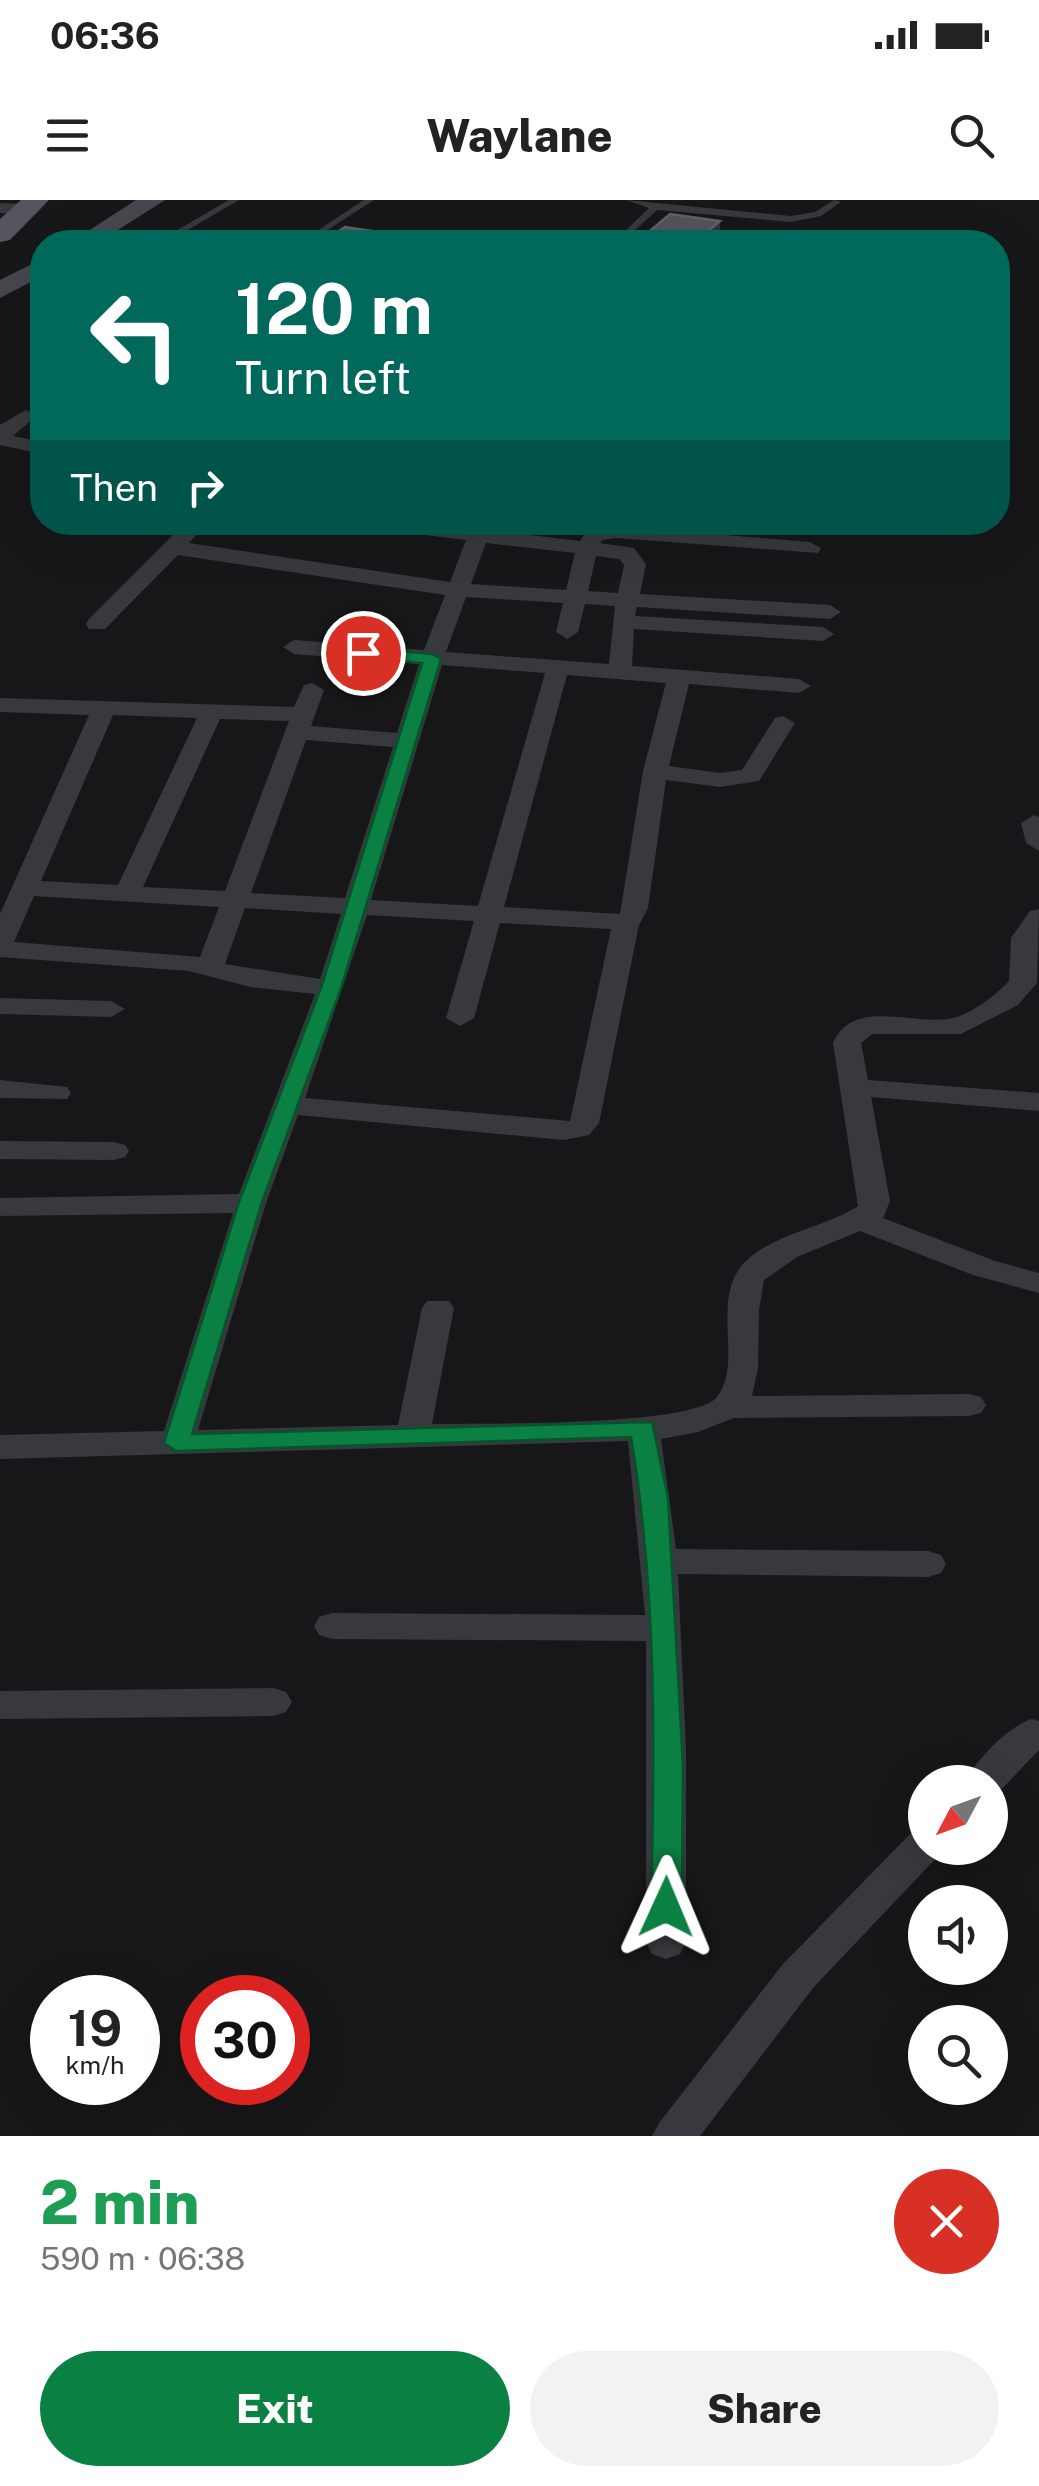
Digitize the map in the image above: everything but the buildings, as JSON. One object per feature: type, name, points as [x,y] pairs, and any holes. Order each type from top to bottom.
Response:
[{"type":"main road","points":[[0,234],[21,206]]},
{"type":"street","points":[[103,230],[153,200]]},
{"type":"street","points":[[0,290],[30,274]]},
{"type":"street","points":[[0,412],[30,416]]},
{"type":"street","points":[[30,419],[4,431],[1,440],[30,446]]},
{"type":"street","points":[[97,624],[181,535]]},
{"type":"street","points":[[176,1443],[250,1202],[331,988],[432,659],[478,535]]},
{"type":"street","points":[[510,535],[626,553],[635,564],[620,672]]},
{"type":"street","points":[[568,632],[594,535]]},
{"type":"street","points":[[652,535],[810,548]]},
{"type":"street","points":[[170,547],[456,590],[829,613],[743,655],[679,676],[294,647]]},
{"type":"street","points":[[628,601],[799,686]]},
{"type":"street","points":[[460,1018],[558,667]]},
{"type":"street","points":[[26,888],[626,922],[635,908],[656,771],[679,676]]},
{"type":"street","points":[[210,968],[312,690]]},
{"type":"street","points":[[0,705],[212,710],[406,741]]},
{"type":"street","points":[[104,708],[0,947],[210,968],[250,980],[331,988]]},
{"type":"street","points":[[128,891],[212,710]]},
{"type":"street","points":[[656,771],[720,780],[750,776],[784,723]]},
{"type":"street","points":[[729,1407],[740,1392],[744,1290],[751,1273],[762,1262],[861,1220],[875,1201],[847,1043],[859,1029],[961,1026],[1028,988],[1023,983],[1024,938],[1039,917]]},
{"type":"street","points":[[286,1106],[564,1131],[579,1128],[584,1123],[626,922]]},
{"type":"street","points":[[0,1006],[111,1009]]},
{"type":"street","points":[[853,1088],[1039,1102]]},
{"type":"street","points":[[0,1089],[57,1092]]},
{"type":"street","points":[[0,1150],[114,1151]]},
{"type":"street","points":[[0,1207],[250,1202]]},
{"type":"street","points":[[861,1220],[999,1273],[1039,1282]]},
{"type":"street","points":[[412,1438],[438,1308]]},
{"type":"street","points":[[0,1447],[412,1438],[643,1428],[704,1418],[729,1407],[969,1405]]},
{"type":"street","points":[[643,1428],[655,1498],[669,1766],[666,1942]]},
{"type":"street","points":[[657,1560],[928,1564]]},
{"type":"street","points":[[332,1626],[661,1628]]},
{"type":"street","points":[[0,1705],[273,1702]]},
{"type":"street","points":[[1001,1765],[1032,1733]]},
{"type":"street","points":[[674,2136],[798,1976],[908,1862]]},
{"type":"lane","points":[[182,230],[235,200]]},
{"type":"lane","points":[[323,230],[370,200]]},
{"type":"lane","points":[[630,200],[655,207],[791,219],[818,214],[837,202]]},
{"type":"lane","points":[[631,230],[655,207]]},
{"type":"route","points":[[363,653],[432,659],[331,988],[250,1202],[176,1443],[643,1428],[655,1498],[669,1766],[666,1907]]}]
